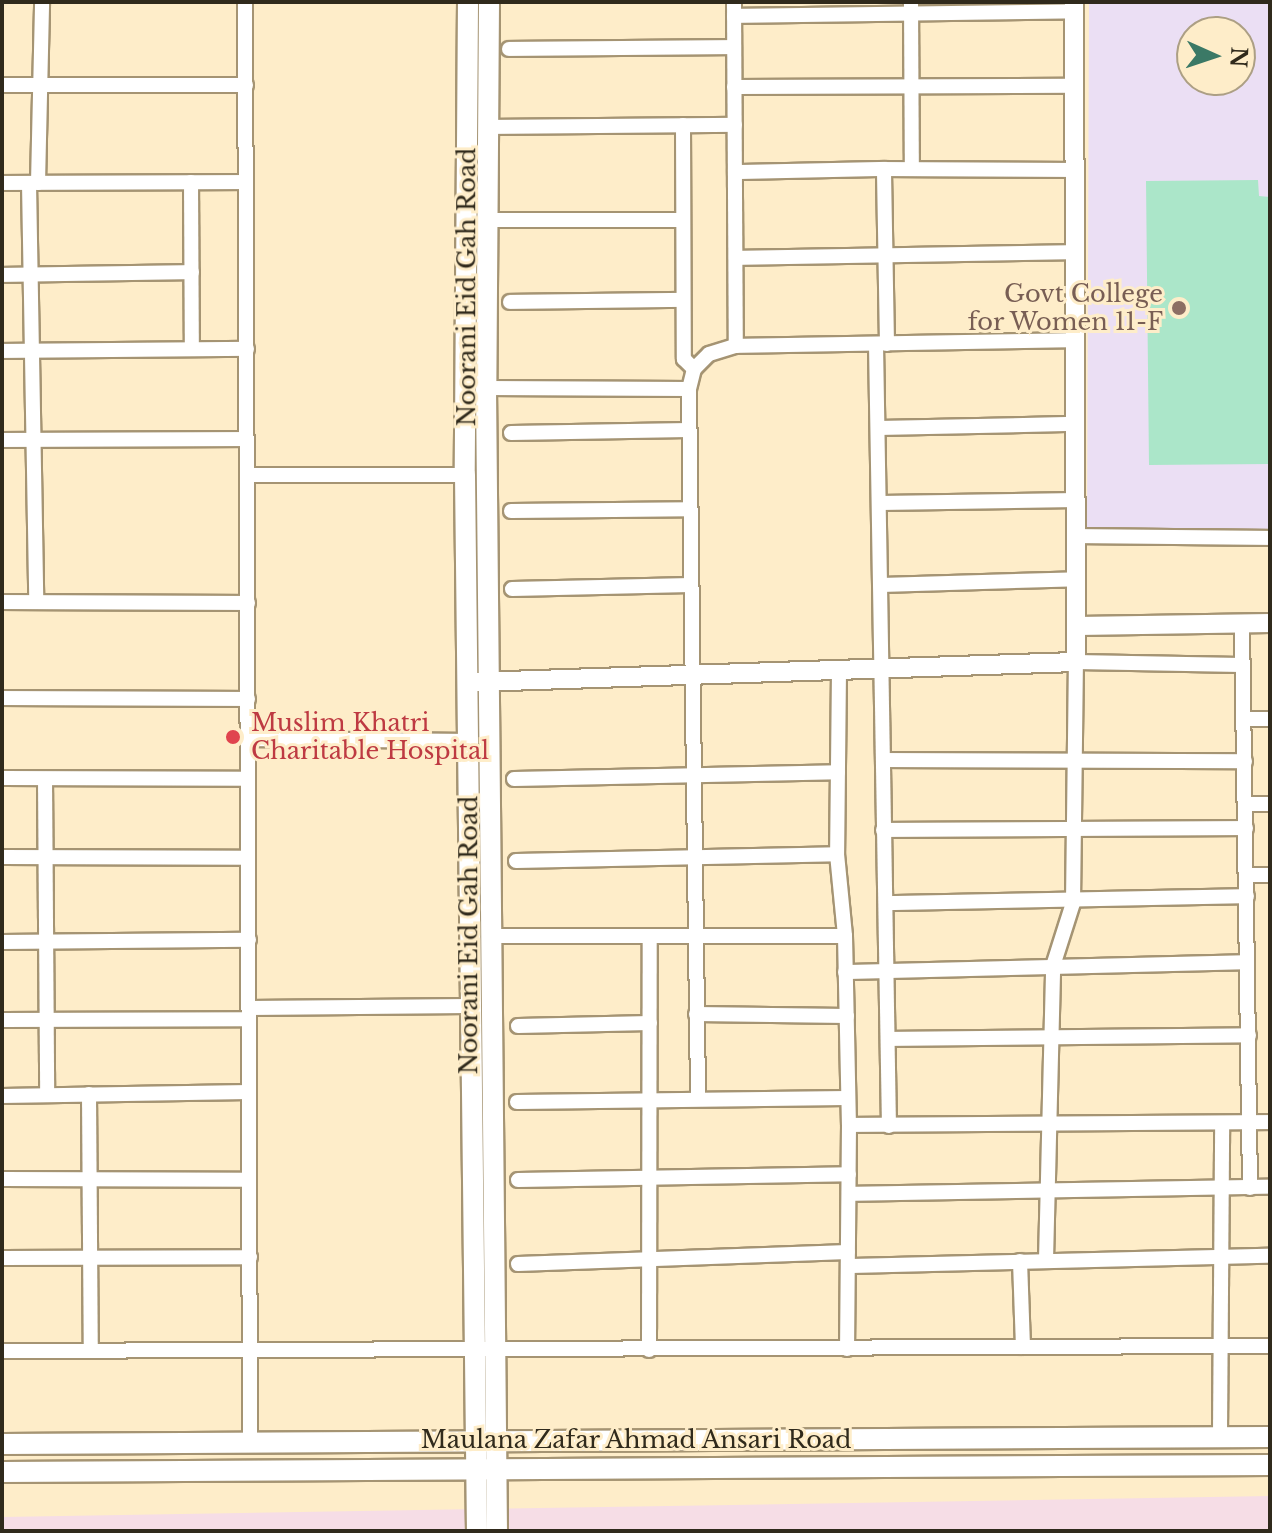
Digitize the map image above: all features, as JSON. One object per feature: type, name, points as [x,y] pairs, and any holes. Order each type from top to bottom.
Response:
[{"type":"main road","name":"Noorani Eid Gah Road","points":[[468,2],[465,475],[490,936],[482,1348]]},
{"type":"main road","name":"Noorani Eid Gah Road","points":[[477,1531],[487,1467],[487,1440],[469,1006],[468,741],[478,682],[486,388],[489,2]]},
{"type":"main road","name":"Maulana Zafar Ahmad Ansari Road","points":[[2,1444],[1270,1437]]},
{"type":"main road","name":"Maulana Zafar Ahmad Ansari Road","points":[[2,1472],[1270,1465]]},
{"type":"main road","name":"Noorani Eid Gah Road","points":[[487,1467],[497,1531]]},
{"type":"street","points":[[36,602],[29,274],[41,85],[42,2]]},
{"type":"street","points":[[245,2],[250,1443]]},
{"type":"street","points":[[736,346],[734,9],[1074,6],[1078,536],[1075,829],[1073,903],[1053,966],[1046,1260]]},
{"type":"street","points":[[911,8],[912,169]]},
{"type":"street","points":[[509,49],[734,47]]},
{"type":"street","points":[[2,85],[246,85]]},
{"type":"street","points":[[734,87],[1074,86]]},
{"type":"street","points":[[683,125],[684,359],[694,369]]},
{"type":"street","points":[[490,127],[735,125]]},
{"type":"street","points":[[884,169],[885,255],[878,428],[883,830],[889,903],[889,1126]]},
{"type":"street","points":[[735,172],[1074,170]]},
{"type":"street","points":[[191,182],[192,349]]},
{"type":"street","points":[[2,183],[246,182]]},
{"type":"street","points":[[488,220],[683,220]]},
{"type":"street","points":[[736,258],[1075,252]]},
{"type":"street","points":[[2,275],[192,272]]},
{"type":"street","points":[[510,302],[683,300]]},
{"type":"street","points":[[698,1098],[689,430],[689,389],[694,369],[709,354],[736,346],[1076,340]]},
{"type":"street","points":[[2,351],[247,349]]},
{"type":"street","points":[[486,388],[689,389]]},
{"type":"street","points":[[878,428],[1077,424]]},
{"type":"street","points":[[511,433],[689,430]]},
{"type":"street","points":[[2,440],[247,439]]},
{"type":"street","points":[[247,475],[465,475]]},
{"type":"street","points":[[880,503],[1077,500]]},
{"type":"street","points":[[511,511],[690,509]]},
{"type":"street","points":[[1078,536],[1270,538]]},
{"type":"street","points":[[881,585],[1078,579]]},
{"type":"street","points":[[512,589],[691,585]]},
{"type":"street","points":[[2,602],[248,603]]},
{"type":"street","points":[[1242,623],[1250,1188]]},
{"type":"street","points":[[1078,626],[1270,623]]},
{"type":"street","points":[[478,682],[883,671],[1076,662],[1241,665]]},
{"type":"street","points":[[839,671],[837,854],[845,936],[849,1125],[847,1349]]},
{"type":"street","points":[[2,698],[248,699]]},
{"type":"street","points":[[1243,719],[1270,719]]},
{"type":"street","points":[[248,739],[468,741]]},
{"type":"street","points":[[883,760],[1245,761]]},
{"type":"street","points":[[514,779],[838,772]]},
{"type":"street","points":[[2,778],[248,779]]},
{"type":"street","points":[[45,779],[47,1095]]},
{"type":"street","points":[[1245,804],[1270,804]]},
{"type":"street","points":[[883,830],[1246,828]]},
{"type":"street","points":[[516,861],[837,854]]},
{"type":"street","points":[[2,857],[248,858]]},
{"type":"street","points":[[1246,875],[1270,875]]},
{"type":"street","points":[[889,903],[1073,903],[1247,896]]},
{"type":"street","points":[[490,936],[845,936]]},
{"type":"street","points":[[649,1350],[650,938]]},
{"type":"street","points":[[2,942],[249,940]]},
{"type":"street","points":[[845,972],[1247,962]]},
{"type":"street","points":[[2,1020],[469,1006]]},
{"type":"street","points":[[696,1014],[847,1016]]},
{"type":"street","points":[[518,1026],[650,1023]]},
{"type":"street","points":[[889,1039],[1249,1035]]},
{"type":"street","points":[[2,1096],[249,1092]]},
{"type":"street","points":[[89,1094],[91,1350]]},
{"type":"street","points":[[517,1102],[847,1098]]},
{"type":"street","points":[[849,1125],[1050,1126],[1270,1122]]},
{"type":"street","points":[[1220,1435],[1222,1124]]},
{"type":"street","points":[[518,1180],[849,1174]]},
{"type":"street","points":[[2,1179],[249,1180]]},
{"type":"street","points":[[849,1194],[1270,1187]]},
{"type":"street","points":[[518,1264],[650,1259],[1020,1261],[1270,1256]]},
{"type":"street","points":[[2,1258],[250,1257]]},
{"type":"street","points":[[1020,1261],[1023,1347]]},
{"type":"street","points":[[2,1351],[1270,1346]]},
{"type":"shaded area","name":"Govt College for Women 11-F","points":[[1089,2],[1270,2],[1270,538],[1087,536]]},
{"type":"shaded area","points":[[1270,1496],[1270,1531],[2,1531],[2,1517]]},
{"type":"green space","points":[[1258,180],[1259,196],[1270,197],[1270,464],[1149,465],[1146,181]]},
{"type":"place","name":"Govt College for Women 11-F","points":[[1179,308]]},
{"type":"place","name":"Muslim Khatri Charitable Hospital","points":[[233,737]]}]
